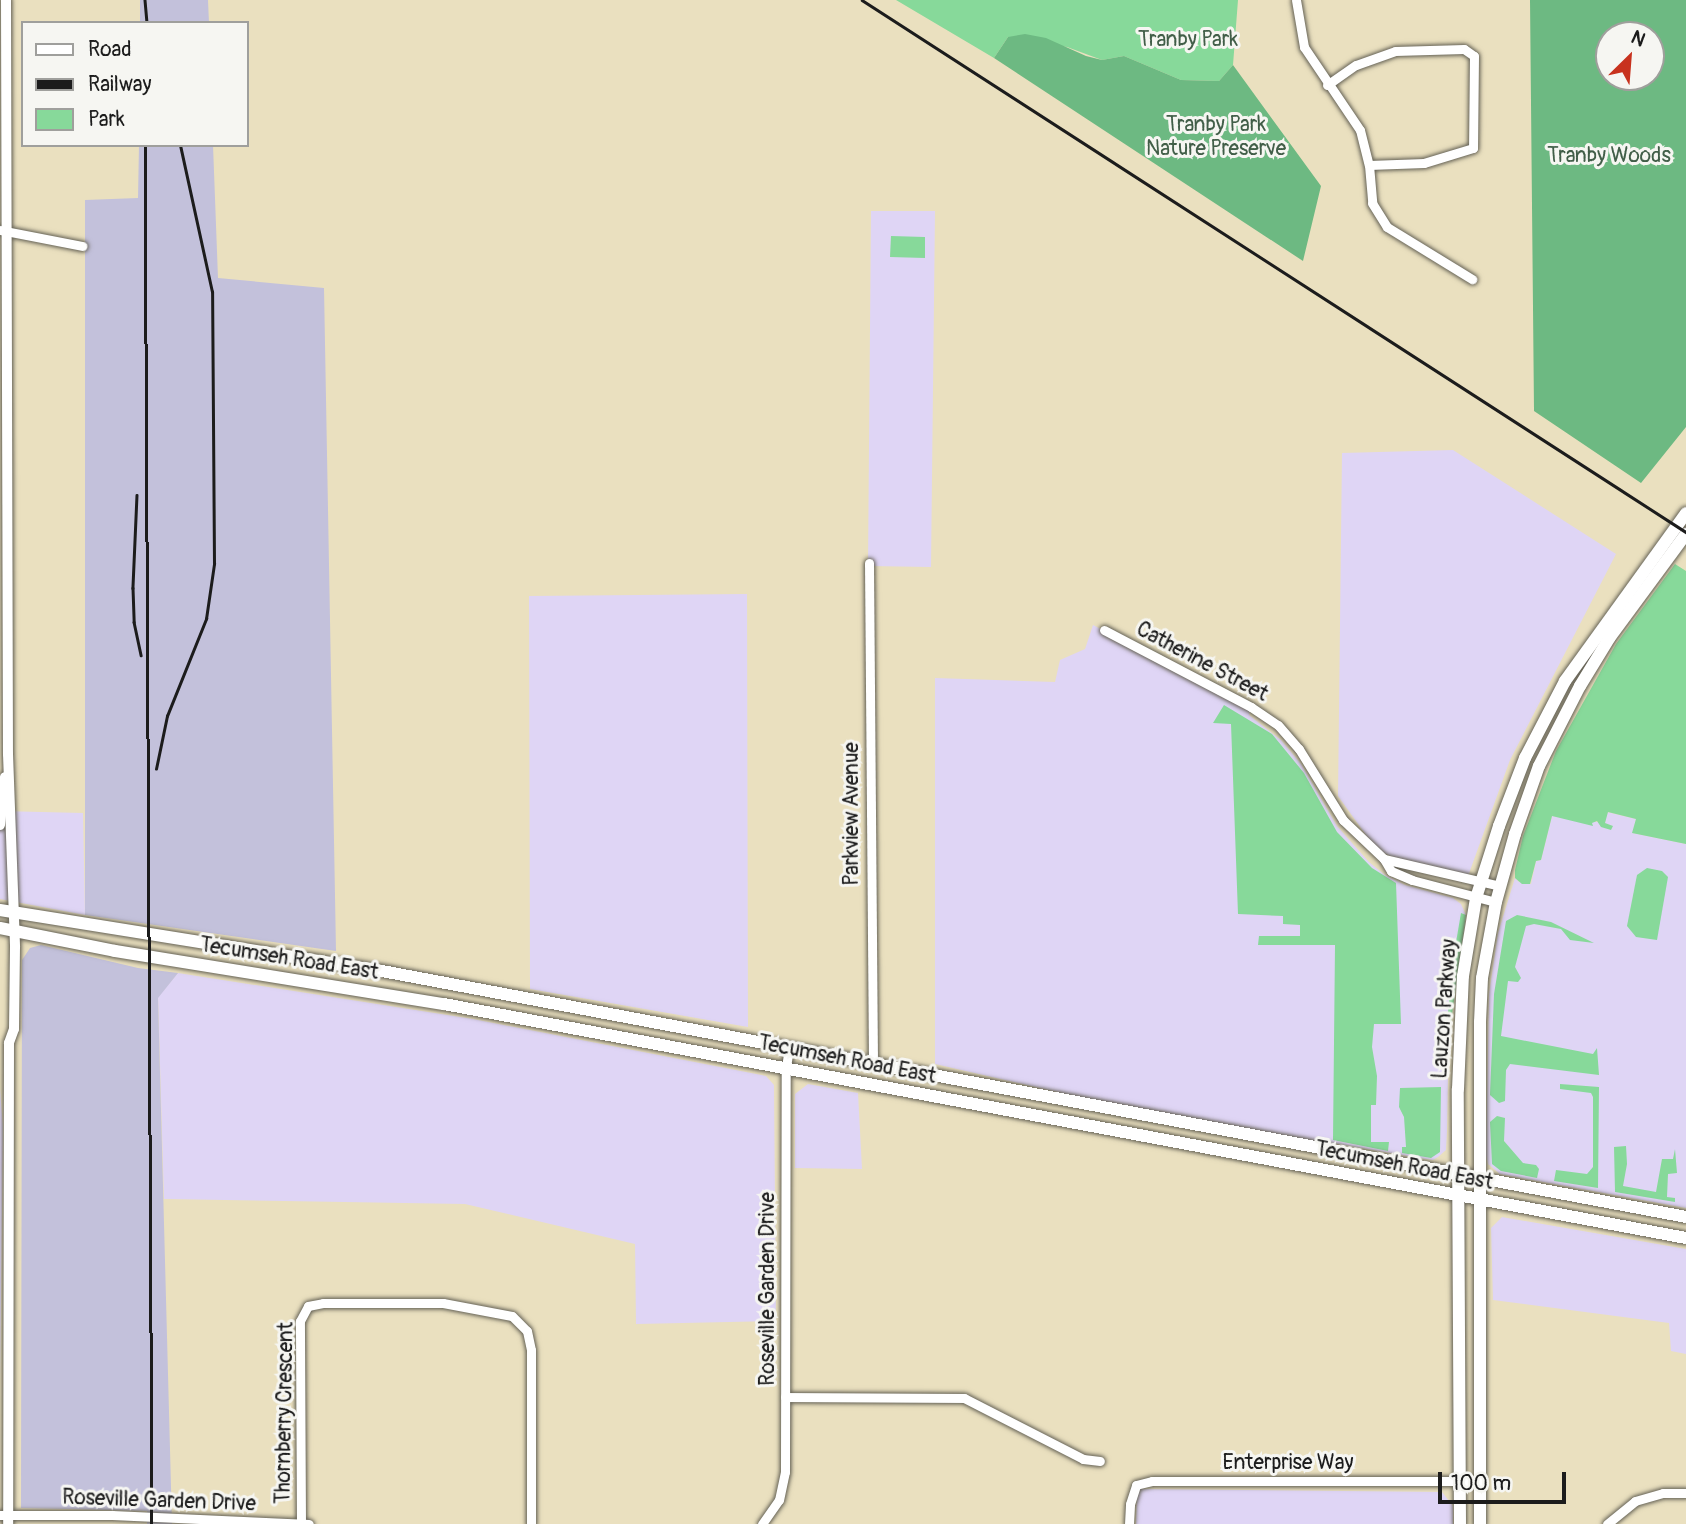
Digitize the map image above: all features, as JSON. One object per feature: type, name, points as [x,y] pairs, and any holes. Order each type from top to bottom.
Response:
[{"type":"main road","name":"Lauzon Parkway","points":[[1460,1524],[1461,1016],[1463,976],[1476,898],[1525,758],[1565,681],[1686,513]]},
{"type":"main road","name":"Lauzon Parkway","points":[[1480,1524],[1479,1200],[1482,978],[1496,902],[1539,766],[1580,686],[1610,638],[1686,534]]},
{"type":"main road","name":"Tecumseh Road East","points":[[0,910],[382,971],[1686,1217]]},
{"type":"main road","name":"Tecumseh Road East","points":[[0,928],[115,951],[379,992],[1686,1238]]},
{"type":"street","points":[[5,1518],[9,1043],[14,1029],[14,913],[4,640],[3,231],[6,0]]},
{"type":"street","points":[[1296,0],[1304,47],[1327,85],[1360,130],[1369,165],[1372,203],[1387,227],[1472,279]]},
{"type":"street","points":[[1327,85],[1356,65],[1395,51],[1464,48],[1474,56],[1473,148],[1424,163],[1369,165]]},
{"type":"street","points":[[3,231],[82,246]]},
{"type":"street","name":"Parkview Avenue","points":[[869,562],[870,964],[875,1038],[873,1065]]},
{"type":"street","name":"Catherine Street","points":[[1104,630],[1251,707],[1278,725],[1299,749],[1343,820],[1384,859],[1391,871],[1412,880],[1496,902]]},
{"type":"street","points":[[0,825],[8,754]]},
{"type":"street","name":"Catherine Street","points":[[1384,859],[1500,886]]},
{"type":"street","points":[[0,1031],[9,1043]]},
{"type":"street","name":"Roseville Garden Drive","points":[[762,1524],[779,1500],[785,1472],[786,1067],[789,1049]]},
{"type":"street","name":"Thornberry Crescent","points":[[301,1524],[300,1321],[307,1306],[336,1303],[443,1303],[512,1316],[527,1331],[531,1350],[531,1524]]},
{"type":"street","points":[[785,1397],[964,1398],[1083,1459],[1100,1461]]},
{"type":"street","name":"Enterprise Way","points":[[1129,1524],[1130,1504],[1136,1485],[1152,1480],[1480,1480]]},
{"type":"street","points":[[1607,1524],[1634,1501],[1663,1493],[1686,1493]]},
{"type":"street","name":"Roseville Garden Drive","points":[[5,1518],[112,1515],[309,1524]]},
{"type":"shaded area","points":[[140,0],[208,0],[209,21],[140,21]]},
{"type":"shaded area","points":[[139,147],[213,147],[218,278],[324,288],[336,951],[85,915],[85,200],[138,198]]},
{"type":"shaded area","points":[[871,211],[935,211],[931,567],[868,566]]},
{"type":"shaded area","points":[[1453,450],[1616,554],[1510,760],[1467,879],[1399,860],[1376,849],[1338,796],[1342,453]]},
{"type":"shaded area","points":[[747,594],[748,1027],[530,989],[529,596]]},
{"type":"shaded area","points":[[1093,625],[1251,707],[1249,715],[1281,740],[1301,764],[1337,826],[1369,862],[1385,875],[1405,885],[1453,898],[1461,904],[1466,915],[1449,1025],[1446,1150],[1438,1157],[1433,1160],[1333,1143],[1333,1155],[935,1064],[935,678],[1055,682],[1060,660],[1085,649]]},
{"type":"shaded area","points":[[0,811],[83,813],[85,915],[0,899]]},
{"type":"shaded area","points":[[1607,812],[1636,819],[1633,833],[1686,844],[1686,1208],[1500,1174],[1488,1164],[1486,1155],[1489,994],[1498,933],[1515,878],[1519,882],[1531,884],[1536,861],[1541,860],[1552,816],[1605,823]]},
{"type":"shaded area","points":[[41,945],[138,968],[178,973],[158,998],[172,1524],[147,1524],[147,1511],[21,1508],[22,960],[30,948]]},
{"type":"shaded area","points":[[178,973],[473,1019],[766,1076],[774,1085],[776,1321],[636,1324],[635,1244],[465,1204],[164,1199],[158,997]]},
{"type":"shaded area","points":[[808,1084],[858,1093],[862,1169],[795,1168],[795,1094]]},
{"type":"shaded area","points":[[0,1089],[3,1127],[0,1382]]},
{"type":"shaded area","points":[[1502,1217],[1686,1249],[1686,1354],[1671,1351],[1669,1323],[1493,1300],[1491,1228]]},
{"type":"shaded area","points":[[1137,1489],[1442,1492],[1453,1506],[1453,1524],[1136,1524]]},
{"type":"green space","name":"Tranby Park","points":[[896,0],[1238,0],[1233,65],[1219,81],[1181,80],[1124,56],[1102,60],[1067,47],[1008,37],[994,58]]},
{"type":"green space","name":"Tranby Woods","points":[[1530,0],[1686,0],[1686,427],[1641,483],[1534,411]]},
{"type":"green space","name":"Tranby Park Nature Preserve","points":[[1025,34],[1046,38],[1086,56],[1102,60],[1124,56],[1181,80],[1219,81],[1233,65],[1321,186],[1303,261],[994,58],[1008,37]]},
{"type":"green space","points":[[891,236],[925,237],[925,258],[890,257]]},
{"type":"green space","points":[[1675,564],[1686,571],[1686,844],[1632,833],[1636,819],[1608,812],[1605,823],[1613,826],[1611,830],[1601,827],[1597,821],[1592,823],[1593,826],[1552,816],[1541,860],[1536,861],[1530,884],[1522,884],[1515,878],[1515,870],[1523,836],[1556,751],[1616,644]]},
{"type":"green space","points":[[1224,705],[1272,734],[1304,773],[1337,832],[1372,868],[1396,883],[1401,1024],[1374,1024],[1372,1047],[1377,1076],[1376,1105],[1371,1105],[1371,1142],[1389,1142],[1388,1151],[1333,1140],[1335,945],[1258,945],[1259,936],[1300,936],[1300,925],[1283,924],[1283,916],[1238,914],[1231,724],[1213,723]]},
{"type":"green space","points":[[1647,868],[1662,871],[1668,877],[1657,940],[1636,937],[1627,926],[1637,875]]},
{"type":"green space","points":[[1461,913],[1466,915],[1449,1036],[1446,1036],[1452,966]]},
{"type":"green space","points":[[1517,915],[1551,922],[1594,943],[1570,940],[1561,929],[1534,924],[1526,926],[1515,967],[1521,978],[1518,982],[1508,981],[1501,1036],[1593,1054],[1597,1048],[1599,1075],[1510,1064],[1506,1070],[1505,1101],[1499,1103],[1490,1095],[1494,994],[1506,921]]},
{"type":"green space","points":[[1560,1084],[1599,1087],[1598,1188],[1554,1181],[1556,1170],[1587,1174],[1593,1167],[1593,1097],[1591,1093],[1560,1089]]},
{"type":"green space","points":[[1441,1087],[1440,1152],[1431,1158],[1402,1153],[1402,1147],[1406,1147],[1404,1117],[1399,1107],[1400,1088]]},
{"type":"green space","points":[[1497,1116],[1505,1118],[1504,1141],[1523,1163],[1536,1165],[1539,1169],[1537,1178],[1501,1171],[1492,1164],[1490,1122]]},
{"type":"green space","points":[[1626,1146],[1627,1164],[1623,1186],[1656,1192],[1662,1159],[1673,1159],[1675,1149],[1677,1173],[1668,1174],[1667,1197],[1675,1198],[1675,1202],[1615,1192],[1614,1147]]},
{"type":"railway","points":[[145,0],[147,21]]},
{"type":"railway","points":[[862,0],[1686,532]]},
{"type":"railway","points":[[145,147],[152,1524]]},
{"type":"railway","points":[[156,769],[167,716],[206,619],[214,564],[212,292],[180,147]]},
{"type":"railway","points":[[137,495],[133,588],[134,622],[141,655]]}]
